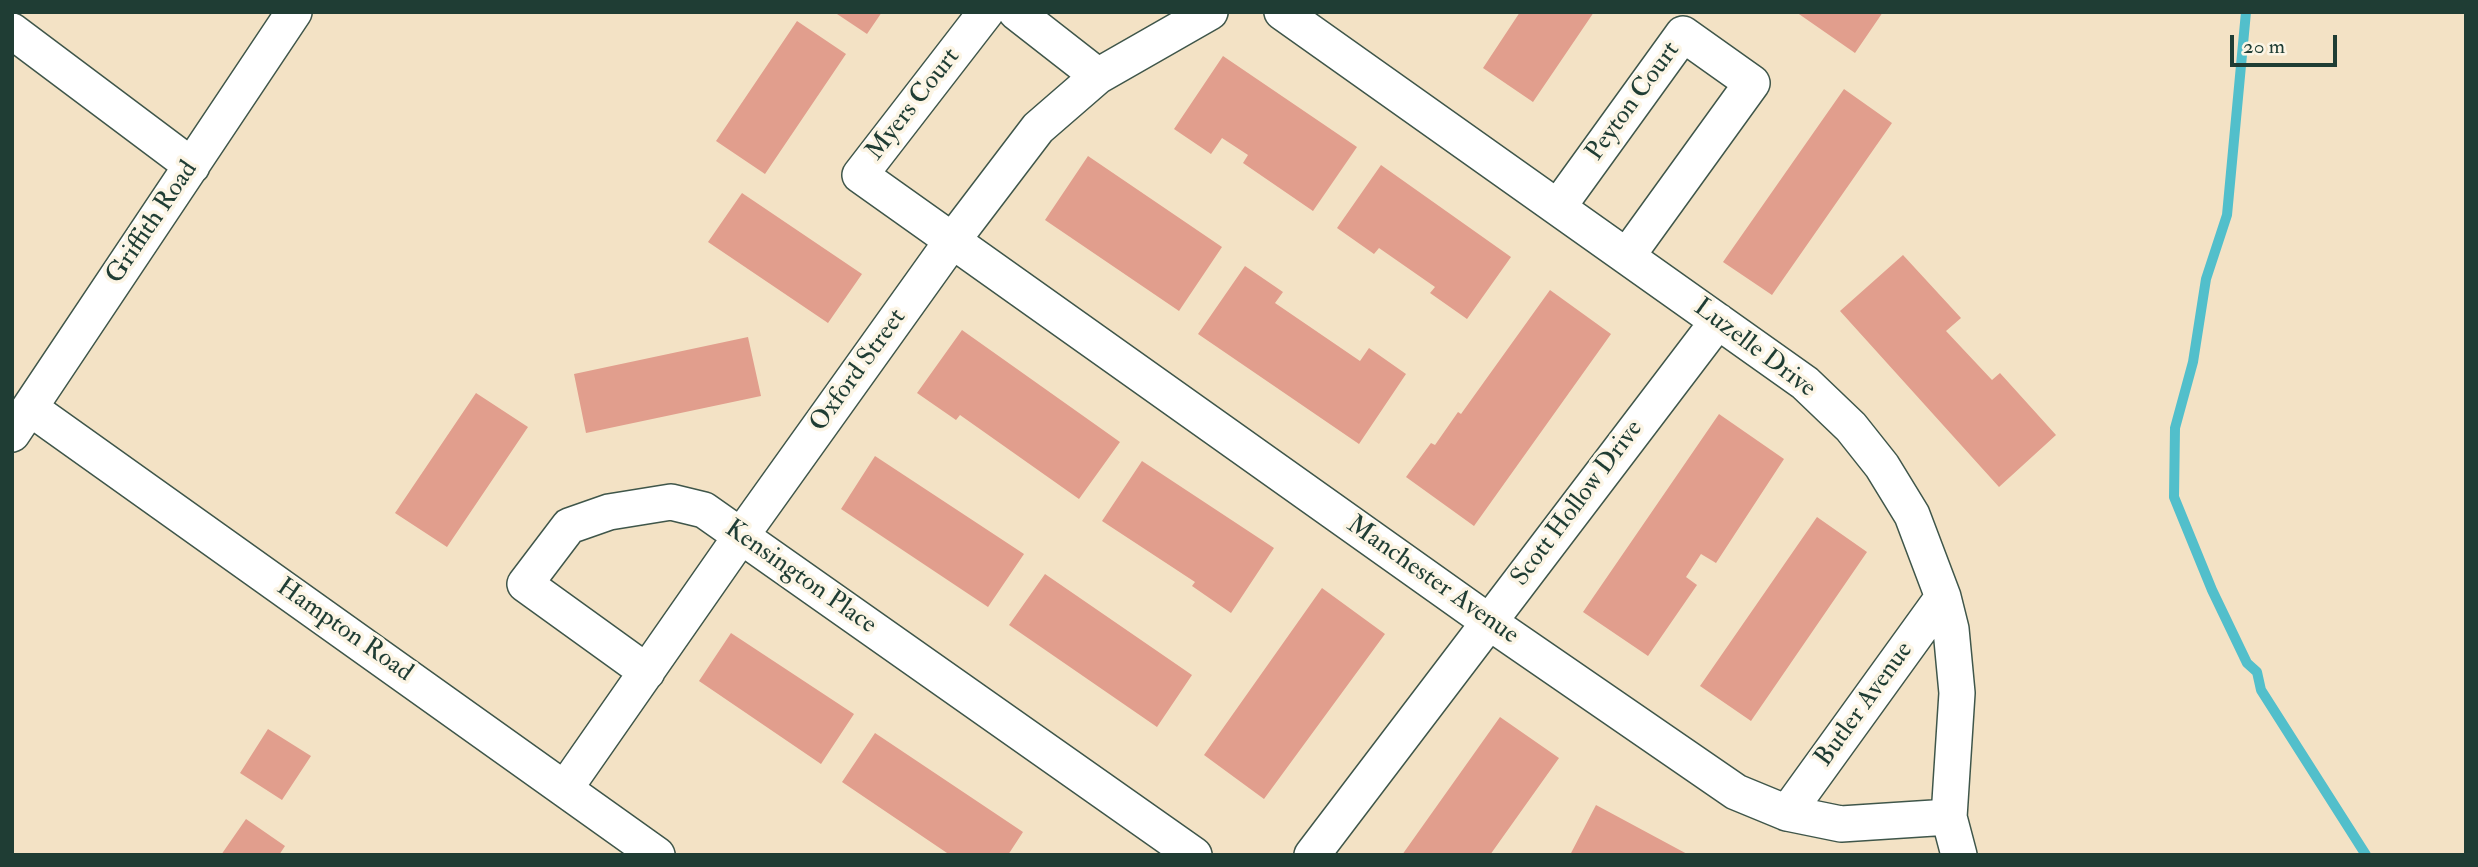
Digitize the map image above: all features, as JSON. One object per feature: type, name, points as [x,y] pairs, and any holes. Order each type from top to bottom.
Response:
[{"type":"street","name":"Griffith Road","points":[[21,421],[294,12]]},
{"type":"street","name":"Myers Court","points":[[952,241],[860,175],[986,12]]},
{"type":"street","points":[[1017,12],[1098,76]]},
{"type":"street","name":"Oxford Street","points":[[565,788],[952,241],[1038,128],[1098,76],[1210,12]]},
{"type":"street","name":"Luzelle Drive","points":[[1282,12],[1805,383],[1851,427],[1882,466],[1912,515],[1943,597],[1951,629],[1957,693],[1949,817],[1959,855]]},
{"type":"street","points":[[12,31],[191,166]]},
{"type":"street","name":"Peyton Court","points":[[1558,207],[1683,34],[1752,83],[1627,256]]},
{"type":"street","name":"Manchester Avenue","points":[[952,241],[1489,622],[1736,792],[1787,813],[1841,824],[1949,817]]},
{"type":"street","name":"Scott Hollow Drive","points":[[1312,855],[1718,321]]},
{"type":"street","name":"Hampton Road","points":[[21,421],[565,788],[657,855]]},
{"type":"street","name":"Kensington Place","points":[[647,672],[525,584],[569,526],[609,512],[671,502],[704,510],[1194,855]]},
{"type":"street","name":"Butler Avenue","points":[[1787,813],[1943,597]]},
{"type":"building","points":[[834,12],[882,12],[867,34]]},
{"type":"building","points":[[1520,12],[1594,12],[1533,102],[1483,68]]},
{"type":"building","points":[[1796,12],[1883,12],[1855,53]]},
{"type":"building","points":[[797,21],[846,54],[765,174],[716,141]]},
{"type":"building","points":[[1223,56],[1357,147],[1313,211],[1243,163],[1248,155],[1222,138],[1211,154],[1174,129]]},
{"type":"building","points":[[1844,89],[1892,123],[1772,295],[1723,262]]},
{"type":"building","points":[[1088,156],[1222,247],[1179,311],[1045,220]]},
{"type":"building","points":[[1381,165],[1511,257],[1467,319],[1430,293],[1435,287],[1379,248],[1374,254],[1337,228]]},
{"type":"building","points":[[742,193],[862,274],[828,323],[708,242]]},
{"type":"building","points":[[1903,255],[1961,318],[1946,331],[1992,380],[2000,373],[2056,435],[1999,487],[1840,311]]},
{"type":"building","points":[[1245,266],[1283,292],[1275,303],[1360,361],[1369,348],[1406,374],[1359,444],[1198,334]]},
{"type":"building","points":[[1550,290],[1611,334],[1474,526],[1406,477],[1431,443],[1435,445],[1458,412],[1461,414]]},
{"type":"building","points":[[962,330],[1120,442],[1079,499],[960,415],[956,420],[917,393]]},
{"type":"building","points":[[748,337],[761,396],[586,433],[574,374]]},
{"type":"building","points":[[476,393],[528,427],[447,547],[395,513]]},
{"type":"building","points":[[1719,414],[1784,459],[1716,563],[1701,554],[1686,577],[1697,585],[1648,656],[1583,612]]},
{"type":"building","points":[[875,456],[1024,554],[988,607],[841,509]]},
{"type":"building","points":[[1142,461],[1274,548],[1231,613],[1192,586],[1195,582],[1102,521]]},
{"type":"building","points":[[1817,517],[1867,552],[1751,721],[1700,686]]},
{"type":"building","points":[[1045,574],[1192,675],[1157,727],[1009,625]]},
{"type":"building","points":[[1322,588],[1385,634],[1264,799],[1204,755]]},
{"type":"building","points":[[731,633],[854,714],[821,764],[699,681]]},
{"type":"building","points":[[1500,717],[1559,758],[1490,855],[1402,855]]},
{"type":"building","points":[[268,729],[311,756],[282,800],[240,773]]},
{"type":"building","points":[[875,733],[1023,832],[1008,855],[950,855],[842,782]]},
{"type":"building","points":[[1596,805],[1689,855],[1570,855]]},
{"type":"building","points":[[246,819],[285,846],[279,855],[221,855]]},
{"type":"waterway","points":[[2246,12],[2227,215],[2206,279],[2193,362],[2175,428],[2174,497],[2212,590],[2247,663],[2257,672],[2261,690],[2366,855]]}]
